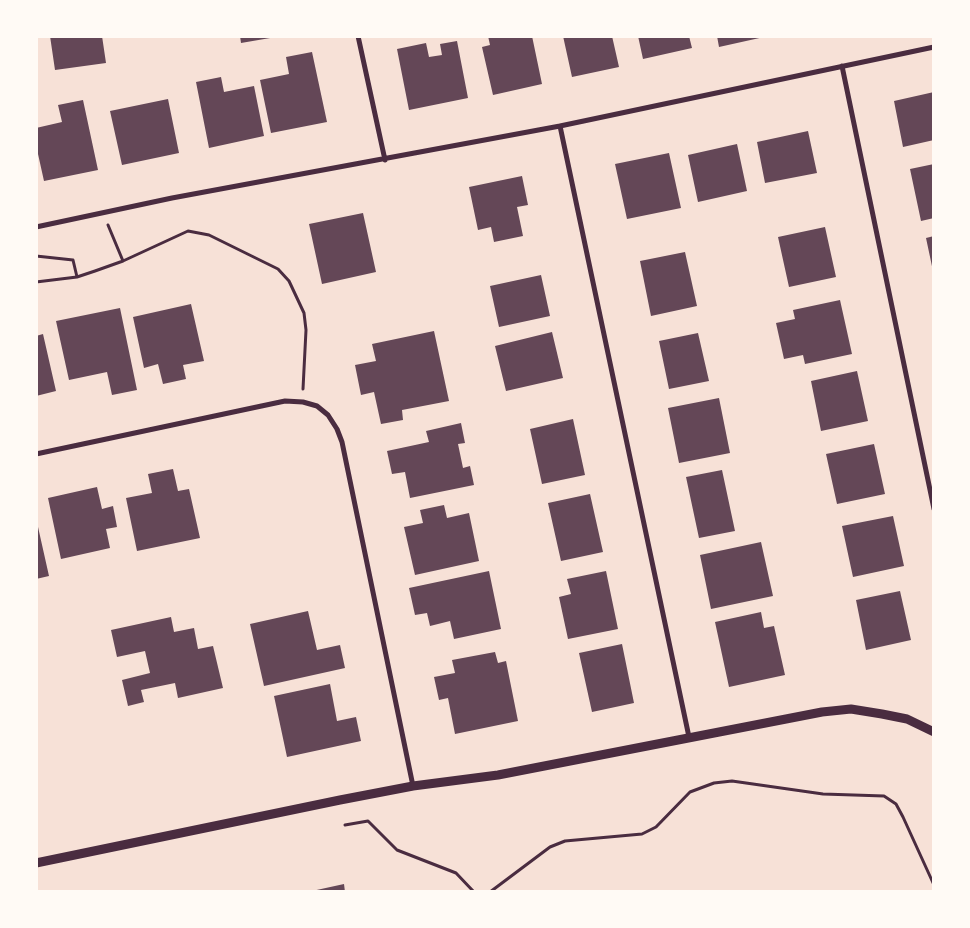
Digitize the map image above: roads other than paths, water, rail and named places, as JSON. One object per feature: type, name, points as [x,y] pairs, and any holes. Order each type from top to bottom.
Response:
[{"type":"street","points":[[358,36],[385,160]]},
{"type":"street","points":[[36,227],[172,198],[385,160],[560,126],[934,47]]},
{"type":"street","points":[[842,66],[934,509]]},
{"type":"street","points":[[560,126],[689,737]]},
{"type":"street","points":[[36,454],[285,401],[303,402],[317,406],[328,415],[337,429],[342,442],[413,786]]},
{"type":"street","points":[[36,863],[413,786],[498,775],[822,712],[851,709],[907,719],[934,732]]}]
